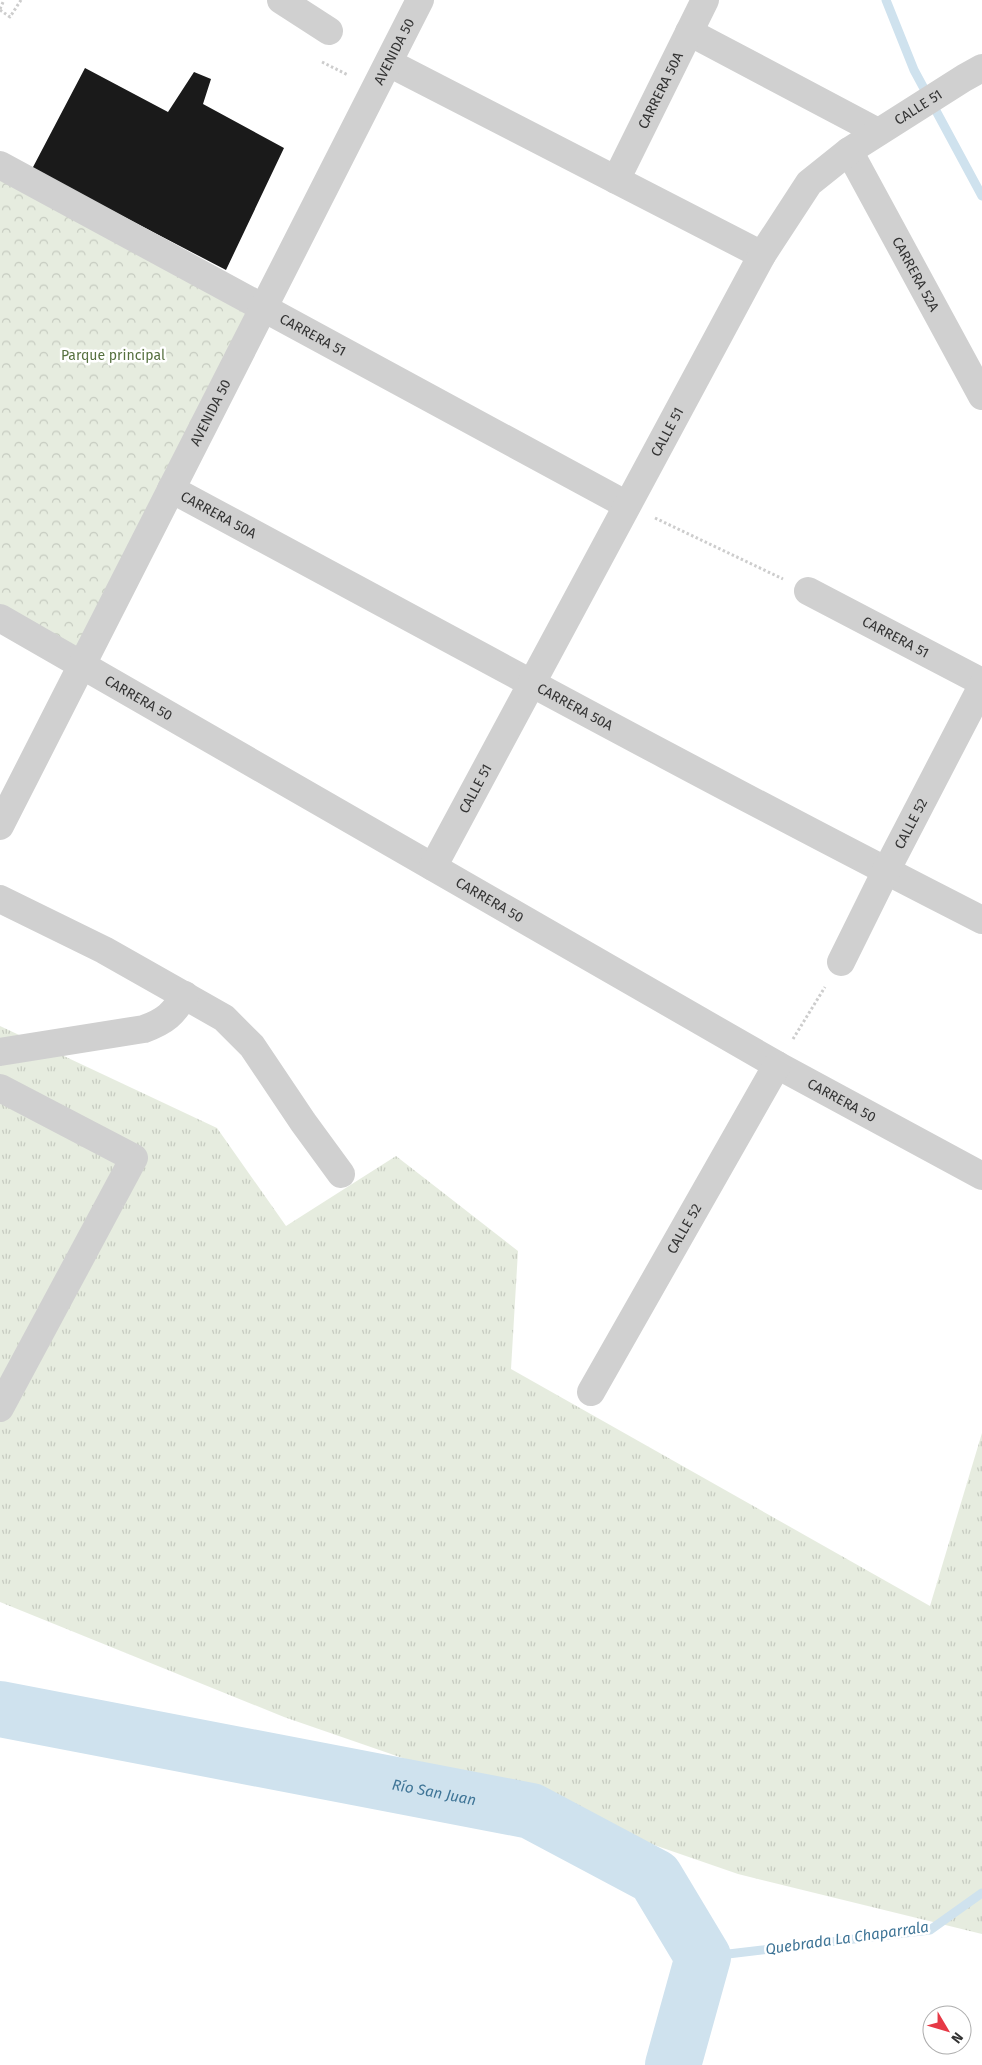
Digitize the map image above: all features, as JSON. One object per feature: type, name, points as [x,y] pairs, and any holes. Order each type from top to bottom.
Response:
[{"type":"street","points":[[281,0],[329,31]]},
{"type":"street","name":"AVENIDA 50","points":[[0,826],[420,0]]},
{"type":"street","name":"CARRERA 50A","points":[[616,180],[705,0]]},
{"type":"street","points":[[689,32],[878,132]]},
{"type":"street","points":[[388,63],[762,255]]},
{"type":"street","name":"CALLE 51","points":[[433,868],[762,255],[809,183],[848,151],[973,73]]},
{"type":"street","name":"CARRERA 52A","points":[[848,151],[982,396]]},
{"type":"street","name":"CARRERA 51","points":[[0,165],[627,504]]},
{"type":"street","name":"CARRERA 50A","points":[[172,489],[532,683],[982,920]]},
{"type":"street","name":"CARRERA 51","points":[[808,591],[982,682]]},
{"type":"street","name":"CARRERA 50","points":[[0,618],[777,1065],[982,1176]]},
{"type":"street","name":"CALLE 52","points":[[841,962],[982,686]]},
{"type":"street","points":[[0,899],[104,950],[224,1018],[252,1046],[303,1122],[341,1174]]},
{"type":"street","points":[[0,1052],[144,1029],[158,1024],[172,1014],[185,995]]},
{"type":"street","name":"CALLE 52","points":[[591,1392],[777,1065]]},
{"type":"street","points":[[0,1088],[134,1158],[0,1408]]},
{"type":"path","points":[[4,0],[0,10],[10,17],[21,0]]},
{"type":"path","points":[[315,58],[374,90]]},
{"type":"path","points":[[627,504],[808,591]]},
{"type":"path","points":[[777,1065],[841,962]]},
{"type":"green space","name":"Parque principal","points":[[0,165],[264,308],[82,665],[0,618]]},
{"type":"green space","points":[[0,1026],[217,1128],[286,1226],[396,1156],[518,1251],[511,1369],[930,1606],[982,1433],[982,1934],[738,1874],[284,1717],[0,1602]]},
{"type":"building","points":[[85,68],[168,112],[194,72],[211,79],[203,104],[284,148],[226,270],[32,169]]},
{"type":"waterway","name":"Quebrada La Chaparrala","points":[[886,0],[914,70],[982,196]]},
{"type":"waterway","name":"Río San Juan","points":[[0,1709],[531,1811],[655,1877],[703,1957],[673,2065]]},
{"type":"waterway","name":"Quebrada La Chaparrala","points":[[703,1957],[930,1930],[982,1893]]}]
